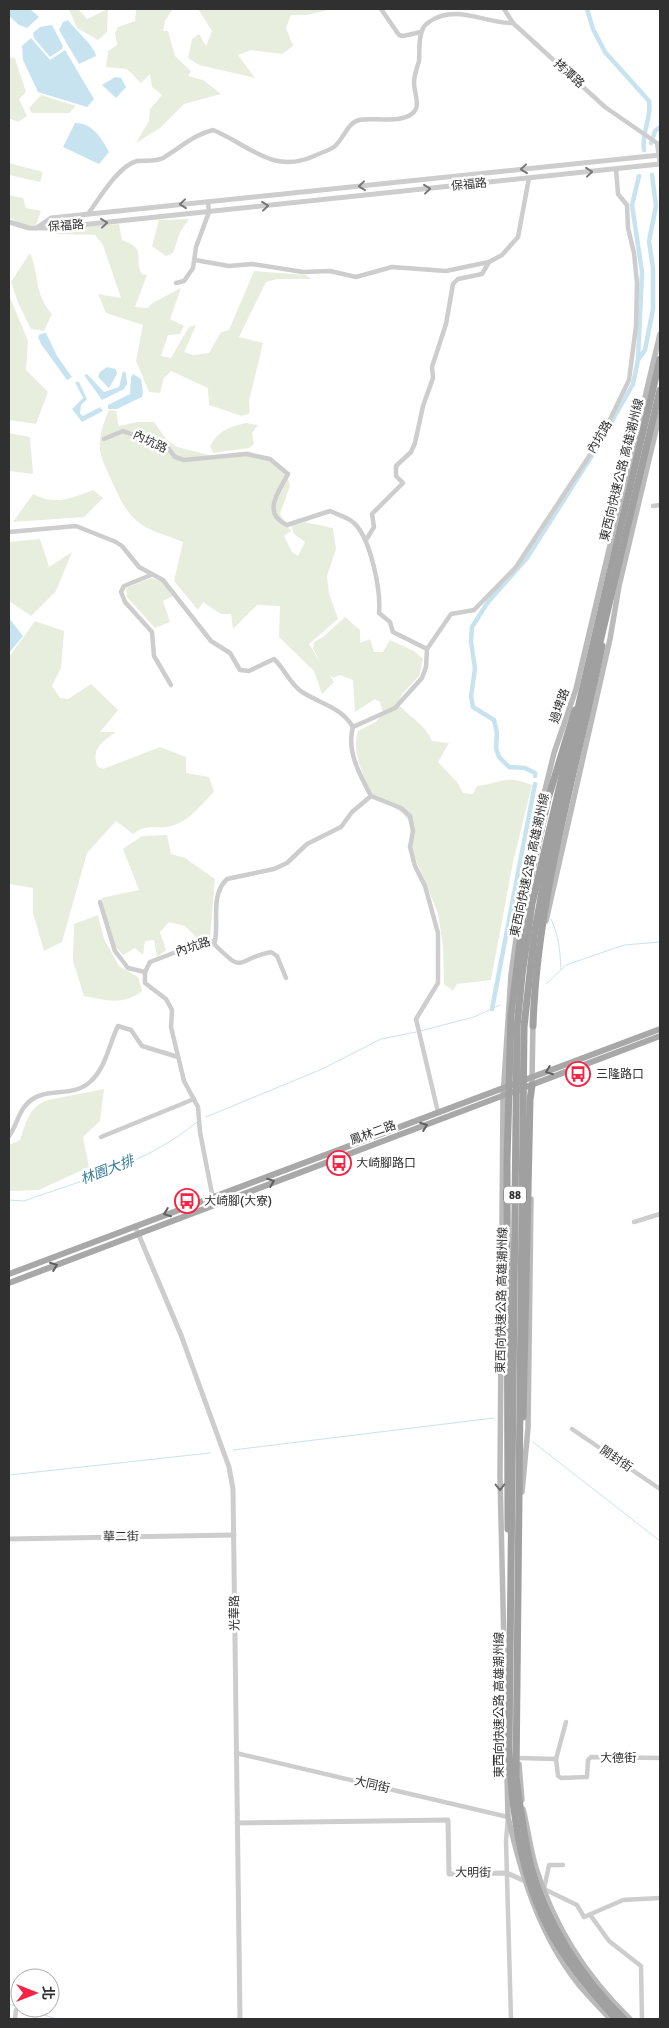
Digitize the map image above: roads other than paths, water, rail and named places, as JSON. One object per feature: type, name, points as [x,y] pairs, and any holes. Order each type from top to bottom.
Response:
[{"type":"highway","name":"東西向快速公路 高雄潮州線","points":[[616,2019],[583,1982],[558,1946],[540,1911],[525,1871],[510,1777],[510,1550],[517,1046],[521,984],[532,904],[660,359]]},
{"type":"highway","name":"東西向快速公路 高雄潮州線","points":[[624,2019],[588,1977],[564,1942],[547,1908],[530,1860],[520,1809],[515,1749],[524,1027],[529,976],[546,869],[660,390]]},
{"type":"highway","points":[[532,1026],[534,984],[540,937],[552,870],[614,585]]},
{"type":"highway","points":[[510,1550],[507,1448],[506,1087],[511,1015],[520,934],[527,894],[548,799],[582,691]]},
{"type":"highway","points":[[518,1489],[525,1375],[530,1102],[532,1085]]},
{"type":"main road","name":"過埤路","points":[[506,1087],[506,1026],[521,903],[554,753],[576,689],[660,334]]},
{"type":"main road","points":[[630,2019],[590,1975],[567,1941],[536,1867],[523,1808],[519,1758],[522,1500],[528,1419],[532,1026],[543,937],[556,871],[657,440],[660,413]]},
{"type":"main road","name":"鳳林二路","points":[[9,1274],[660,1029]]},
{"type":"main road","name":"鳳林二路","points":[[9,1283],[660,1036]]},
{"type":"main road","points":[[506,1096],[500,1476],[508,1817],[524,1881],[536,1913],[554,1948],[579,1986],[610,2019]]},
{"type":"street","points":[[381,9],[399,35],[407,36],[421,32]]},
{"type":"street","name":"拷潭路","points":[[504,9],[513,23],[605,107],[657,141]]},
{"type":"street","points":[[88,214],[114,178],[126,167],[135,162],[160,160],[201,133],[213,130],[264,158],[292,162],[304,161],[332,149],[356,121],[372,118],[404,119],[412,114],[417,102],[414,80],[421,32],[428,22],[446,16],[472,15],[496,22],[513,23]]},
{"type":"street","points":[[657,141],[660,164]]},
{"type":"street","name":"保福路","points":[[38,227],[51,218],[660,155]]},
{"type":"street","name":"保福路","points":[[38,227],[52,228],[660,164]]},
{"type":"street","name":"內坑路","points":[[353,727],[395,708],[422,678],[426,667],[427,649],[451,614],[474,610],[516,566],[601,438],[629,380],[636,326],[637,283],[634,253],[628,228],[627,205],[618,194],[616,169]]},
{"type":"street","points":[[195,260],[229,266],[252,264],[303,272],[330,271],[356,277],[392,267],[446,271],[489,262],[502,256],[518,237],[528,178]]},
{"type":"street","points":[[176,283],[184,281],[189,275],[195,260],[196,247],[209,212],[208,202]]},
{"type":"street","points":[[9,222],[23,228],[38,227]]},
{"type":"street","points":[[366,540],[374,527],[372,514],[403,483],[396,476],[396,466],[411,452],[415,443],[423,406],[433,378],[432,367],[446,324],[453,284],[458,279],[482,274],[489,262]]},
{"type":"street","name":"內坑路","points":[[104,439],[123,430],[168,448],[175,457],[184,460],[246,454],[270,459],[288,474],[275,495],[273,510],[281,522],[287,525],[330,511],[355,524],[366,540],[378,596],[378,613],[390,622],[393,632],[427,649]]},
{"type":"street","points":[[653,506],[660,505]]},
{"type":"street","points":[[9,532],[72,526],[86,528],[122,546],[139,567],[163,580],[211,641],[230,653],[240,670],[249,671],[274,659],[281,665],[291,683],[303,692],[343,714],[353,727],[349,740],[351,750],[371,796],[401,808],[410,816],[413,830],[410,847],[415,866],[425,886],[438,933],[438,983],[416,1019],[438,1112]]},
{"type":"street","points":[[151,575],[124,586],[121,592],[125,602],[152,632],[154,656],[171,684]]},
{"type":"street","name":"內坑路","points":[[145,972],[150,962],[184,949],[215,941],[218,895],[227,879],[274,869],[287,863],[307,844],[341,827],[352,812],[371,796]]},
{"type":"street","points":[[100,902],[115,951],[128,968],[145,972],[145,983],[166,998],[172,1010],[171,1027],[184,1081],[194,1100],[198,1114],[214,1204]]},
{"type":"street","points":[[212,942],[233,963],[243,964],[271,952],[277,956],[286,978]]},
{"type":"street","points":[[9,1136],[24,1106],[34,1097],[42,1094],[76,1092],[91,1081],[104,1063],[118,1026],[131,1030],[142,1046],[178,1057]]},
{"type":"street","points":[[101,1137],[194,1100]]},
{"type":"street","points":[[634,1222],[659,1215]]},
{"type":"street","name":"光華路","points":[[135,1226],[181,1335],[229,1467],[234,1502],[240,2019]]},
{"type":"street","name":"開封街","points":[[572,1429],[660,1488]]},
{"type":"street","name":"華二街","points":[[9,1539],[234,1535]]},
{"type":"street","points":[[519,1758],[556,1759],[566,1722]]},
{"type":"street","name":"大同街","points":[[236,1753],[508,1817]]},
{"type":"street","name":"大德街","points":[[556,1759],[559,1777],[584,1778],[588,1774],[589,1758],[660,1758]]},
{"type":"street","points":[[508,1817],[507,1873],[511,2019]]},
{"type":"street","name":"大明街","points":[[237,1823],[448,1820],[449,1874],[507,1873],[577,1904],[584,1917],[591,1916],[609,1941],[641,1966],[642,2019]]},
{"type":"street","points":[[544,1889],[549,1865],[563,1865]]},
{"type":"street","points":[[591,1916],[623,1900],[660,1898]]},
{"type":"water","points":[[9,9],[30,9],[39,17],[27,28],[19,25],[9,16]]},
{"type":"water","points":[[68,20],[88,42],[96,56],[79,64],[59,30],[63,22]]},
{"type":"water","points":[[52,25],[63,46],[62,49],[50,57],[34,38],[33,33],[40,27]]},
{"type":"water","points":[[31,38],[50,60],[65,50],[94,99],[87,107],[38,92],[23,60],[22,46]]},
{"type":"water","points":[[115,77],[121,78],[126,87],[116,98],[102,85]]},
{"type":"water","points":[[75,123],[86,125],[96,132],[109,152],[99,164],[63,147]]},
{"type":"water","points":[[46,333],[57,356],[72,377],[67,380],[41,344],[38,337],[40,334]]},
{"type":"water","points":[[107,367],[116,369],[117,374],[109,388],[98,377],[100,372]]},
{"type":"water","points":[[123,371],[126,373],[127,384],[124,389],[102,400],[84,375],[87,374],[104,392],[119,387]]},
{"type":"water","points":[[133,374],[141,379],[142,397],[117,409],[108,409],[108,405],[130,394]]},
{"type":"water","points":[[75,382],[79,382],[87,399],[81,405],[80,414],[83,416],[100,407],[103,411],[82,422],[72,409],[83,398]]},
{"type":"water","points":[[9,618],[23,636],[9,653]]},
{"type":"waterway","points":[[587,9],[593,29],[605,52],[649,101],[650,108],[643,143],[644,150]]},
{"type":"waterway","points":[[651,143],[655,131],[660,127]]},
{"type":"waterway","points":[[638,360],[645,350],[653,309],[653,268],[649,241],[656,206],[652,175]]},
{"type":"waterway","points":[[608,428],[633,384],[638,360],[642,272],[632,205],[639,176]]},
{"type":"waterway","points":[[535,776],[535,773],[525,768],[509,767],[499,757],[496,748],[497,733],[494,720],[473,707],[471,696],[475,669],[471,641],[472,627],[488,602],[527,558],[598,446]]},
{"type":"waterway","points":[[492,1009],[535,784]]},
{"type":"waterway","points":[[551,919],[560,950],[561,969]]},
{"type":"waterway","points":[[546,984],[566,965],[624,945],[660,942]]},
{"type":"waterway","points":[[420,1031],[474,1017],[500,1005]]},
{"type":"waterway","points":[[206,1117],[322,1069],[381,1039],[416,1032]]},
{"type":"waterway","name":"林園大排","points":[[9,1200],[24,1201],[114,1169],[158,1149],[197,1122]]},
{"type":"waterway","points":[[233,1450],[494,1418]]},
{"type":"waterway","points":[[533,1442],[660,1541]]},
{"type":"waterway","points":[[9,1475],[210,1453]]},
{"type":"place","name":"三隆路口","points":[[578,1074]]},
{"type":"place","name":"大崎腳路口","points":[[339,1163]]},
{"type":"place","name":"大崎腳(大寮)","points":[[187,1201]]}]
